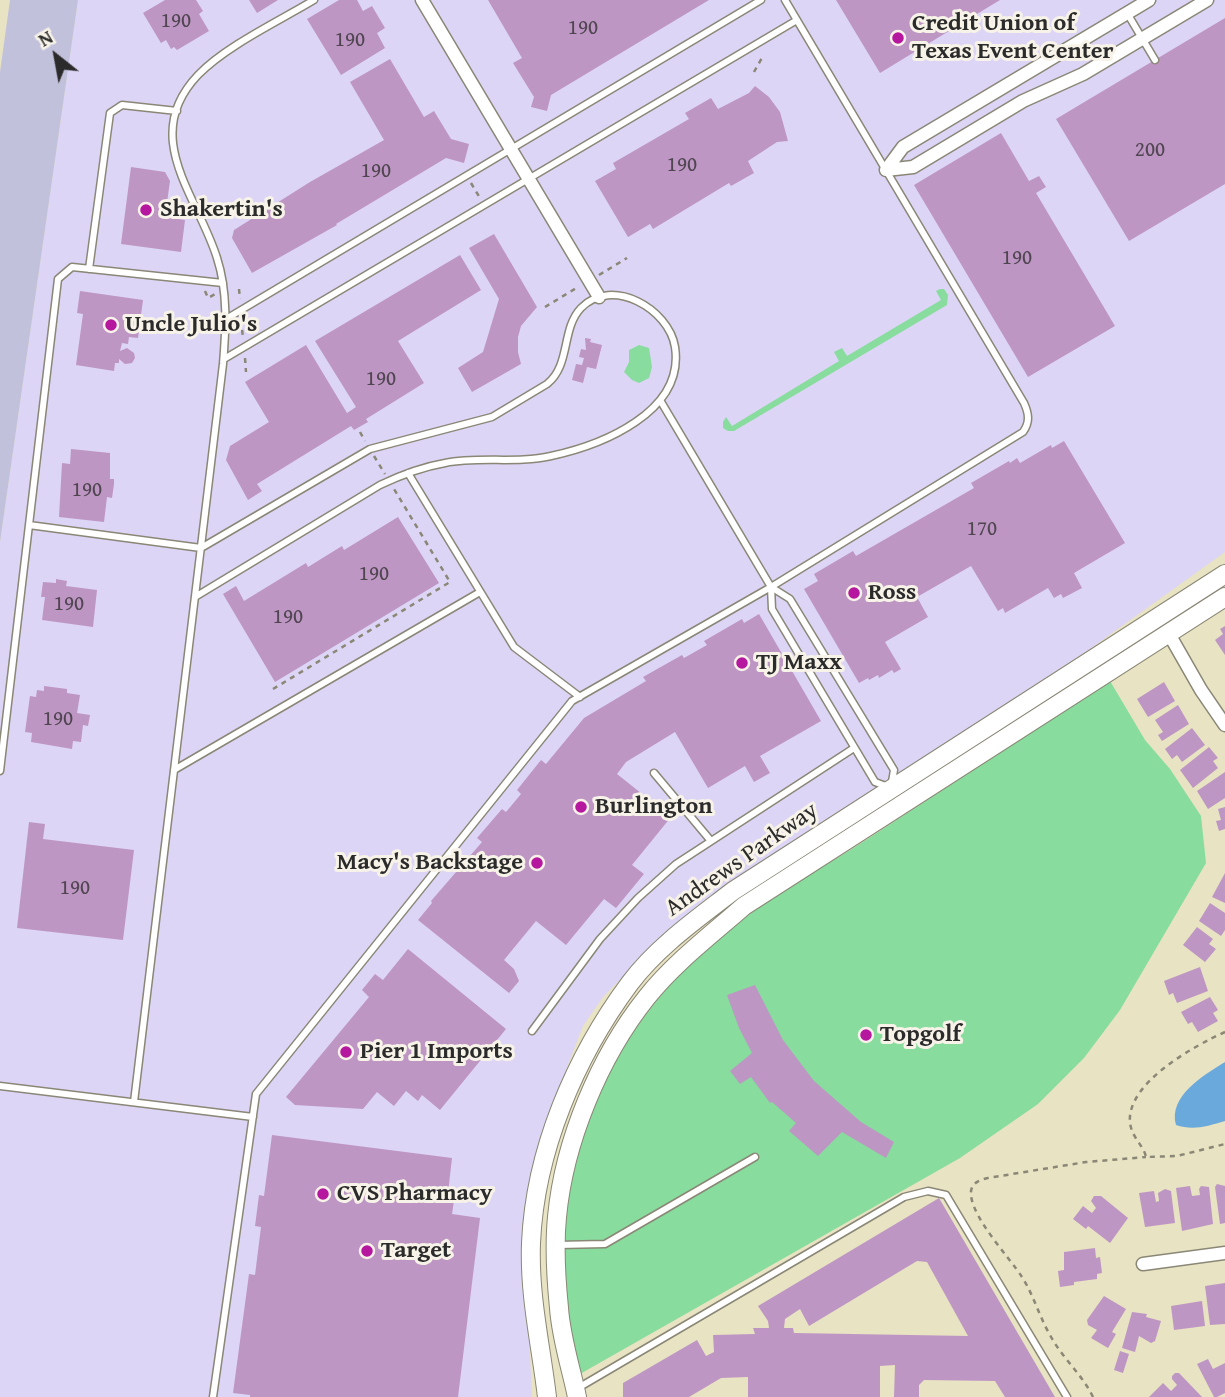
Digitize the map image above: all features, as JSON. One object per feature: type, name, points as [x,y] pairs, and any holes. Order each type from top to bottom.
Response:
[{"type":"street","points":[[422,0],[599,297]]},
{"type":"street","points":[[886,170],[902,147],[1149,0]]},
{"type":"street","points":[[886,170],[913,167],[1023,101],[1083,74],[1207,0]]},
{"type":"street","name":"Andrews Parkway","points":[[547,1397],[534,1315],[531,1244],[537,1182],[554,1127],[580,1063],[631,982],[676,934],[733,891],[1225,574]]},
{"type":"street","name":"Andrews Parkway","points":[[576,1393],[559,1311],[555,1245],[557,1215],[575,1133],[598,1073],[615,1042],[647,996],[692,951],[744,906],[1225,597]]},
{"type":"street","points":[[1169,634],[1222,716]]},
{"type":"street","points":[[891,788],[901,806]]},
{"type":"street","points":[[580,1063],[598,1073]]},
{"type":"street","points":[[1143,1264],[1225,1254]]},
{"type":"lane","points":[[134,1102],[226,319],[223,283],[213,244],[184,187],[176,162],[173,136],[177,111],[191,83],[209,65],[314,0]]},
{"type":"lane","points":[[226,319],[761,0]]},
{"type":"lane","points":[[213,1397],[256,1094],[572,701],[771,587],[1023,432],[1027,426],[1028,411],[1024,402],[785,0]]},
{"type":"lane","points":[[1127,13],[1155,60]]},
{"type":"lane","points":[[223,359],[797,20]]},
{"type":"lane","points":[[89,269],[110,113],[122,105],[177,111]]},
{"type":"lane","points":[[0,771],[58,279],[72,267],[223,283]]},
{"type":"lane","points":[[29,525],[201,548],[370,449],[492,417],[547,384],[561,366],[576,315],[599,297],[626,297],[640,302],[652,309],[669,331],[675,350],[675,368],[670,386],[644,416],[620,431],[551,457],[459,461],[408,473],[389,481],[195,597]]},
{"type":"lane","points":[[660,400],[771,587],[790,599],[894,770],[891,788],[875,782],[854,748],[772,609],[771,587]]},
{"type":"lane","points":[[408,473],[514,647],[580,697]]},
{"type":"lane","points":[[174,770],[480,592]]},
{"type":"lane","points":[[532,1031],[580,963],[621,916],[676,864],[854,748]]},
{"type":"lane","points":[[654,773],[711,841]]},
{"type":"lane","points":[[0,1086],[253,1117]]},
{"type":"lane","points":[[555,1245],[605,1244],[755,1157]]},
{"type":"lane","points":[[576,1393],[904,1197],[928,1191],[946,1195],[1067,1397]]},
{"type":"path","points":[[754,72],[764,57]]},
{"type":"path","points":[[467,176],[484,205]]},
{"type":"path","points":[[239,289],[246,372]]},
{"type":"path","points":[[273,689],[450,582],[360,432]]},
{"type":"path","points":[[1146,1157],[1146,1152],[1138,1145],[1131,1130],[1130,1113],[1137,1098],[1149,1082],[1169,1066],[1195,1047],[1225,1032]]},
{"type":"path","points":[[1093,1397],[1082,1377],[1053,1341],[1024,1279],[980,1216],[972,1199],[972,1187],[978,1181],[988,1178],[1093,1161],[1177,1156],[1225,1144]]},
{"type":"shaded area","points":[[10,0],[78,0],[0,542],[0,72]]},
{"type":"shaded area","points":[[78,0],[1225,0],[1225,552],[1090,649],[706,899],[673,926],[603,997],[583,1026],[566,1070],[525,1242],[532,1397],[0,1397],[0,542]]},
{"type":"green space","points":[[944,289],[948,295],[947,305],[734,431],[723,428],[726,417],[732,426],[839,361],[834,352],[842,348],[847,356],[941,300],[936,291]]},
{"type":"green space","points":[[639,345],[649,348],[652,367],[649,378],[639,383],[624,372],[629,362],[629,350]]},
{"type":"green space","name":"Topgolf","points":[[1110,681],[1145,740],[1170,769],[1201,816],[1206,863],[1120,1010],[1084,1058],[1038,1104],[960,1158],[580,1374],[571,1337],[563,1275],[565,1226],[572,1177],[585,1130],[604,1085],[627,1043],[655,1003],[687,966],[724,933],[758,908]]},
{"type":"water","points":[[1225,1062],[1225,1121],[1194,1128],[1176,1125],[1175,1114],[1182,1096],[1198,1080]]},
{"type":"building","points":[[165,0],[196,0],[203,11],[199,14],[209,31],[177,50],[174,47],[171,49],[166,40],[161,43],[143,13]]},
{"type":"building","points":[[249,0],[278,0],[257,13]]},
{"type":"building","points":[[339,0],[357,0],[363,11],[372,6],[385,28],[377,33],[385,48],[341,75],[307,19]]},
{"type":"building","points":[[488,0],[709,0],[551,95],[547,111],[531,107],[534,97],[513,63],[522,58]]},
{"type":"building","name":"Credit Union of Texas Event Center","points":[[836,0],[1000,0],[880,73]]},
{"type":"building","points":[[1225,18],[1225,184],[1129,241],[1056,119]]},
{"type":"building","points":[[390,59],[424,117],[434,111],[451,139],[469,144],[464,163],[446,158],[252,273],[232,238],[234,230],[384,140],[350,82]]},
{"type":"building","points":[[755,86],[769,97],[780,112],[788,141],[777,142],[748,161],[754,173],[731,186],[729,183],[653,229],[650,224],[628,237],[595,181],[616,169],[613,163],[689,119],[685,113],[711,98],[718,109],[749,93]]},
{"type":"building","points":[[1001,133],[1029,181],[1039,176],[1046,187],[1036,193],[1115,326],[1028,377],[914,185]]},
{"type":"building","name":"Shakertin's","points":[[131,167],[165,172],[170,181],[165,217],[185,220],[181,252],[121,244]]},
{"type":"building","points":[[494,234],[537,307],[521,326],[518,352],[521,364],[472,392],[458,368],[483,352],[499,299],[469,248]]},
{"type":"building","points":[[460,255],[481,290],[398,341],[424,383],[366,419],[368,422],[354,430],[351,426],[257,484],[262,491],[248,500],[226,460],[230,446],[269,422],[245,382],[306,345],[347,413],[356,407],[315,341]]},
{"type":"building","name":"Uncle Julio's","points":[[80,291],[143,300],[138,338],[129,337],[128,344],[122,343],[120,351],[127,348],[134,353],[132,363],[125,364],[119,359],[119,363],[115,363],[114,371],[76,365],[83,314],[77,313]]},
{"type":"building","points":[[585,338],[602,345],[596,369],[587,367],[583,383],[572,380],[576,364],[582,365],[584,358],[579,357],[581,349],[586,350]]},
{"type":"building","points":[[1064,441],[1125,543],[1074,573],[1082,588],[1063,598],[1061,594],[1054,598],[1048,588],[1005,613],[1003,608],[998,611],[971,566],[917,597],[928,617],[885,642],[901,669],[859,683],[804,589],[818,581],[814,574],[853,551],[856,556],[974,488],[971,483],[1009,461],[1010,463],[1017,458],[1020,463],[1051,445],[1052,448]]},
{"type":"building","points":[[71,449],[110,453],[110,479],[114,479],[114,484],[112,498],[107,497],[104,522],[59,517],[62,463],[70,464]]},
{"type":"building","points":[[398,517],[439,583],[275,682],[223,594],[236,586],[244,601],[306,563],[308,567],[342,546],[344,550]]},
{"type":"building","points":[[56,579],[67,581],[66,586],[97,590],[93,627],[42,620],[45,597],[41,597],[43,582],[56,583]]},
{"type":"building","points":[[759,614],[821,721],[760,756],[770,773],[754,782],[745,766],[708,788],[675,732],[626,762],[617,774],[671,817],[632,865],[644,874],[616,908],[604,899],[566,945],[536,921],[504,960],[514,969],[519,981],[509,993],[418,920],[482,842],[477,838],[502,809],[506,812],[521,794],[517,790],[541,760],[546,764],[584,718],[646,681],[643,677],[682,655],[684,658],[707,645],[704,641],[742,619],[744,623]]},
{"type":"building","points":[[1225,626],[1225,655],[1215,640],[1223,634],[1220,629]]},
{"type":"building","points":[[1164,682],[1175,701],[1148,717],[1137,699]]},
{"type":"building","points":[[44,686],[67,689],[67,693],[80,695],[77,713],[90,715],[88,726],[83,725],[81,742],[73,741],[72,749],[31,742],[32,733],[25,732],[30,696],[36,697],[37,690],[44,691]]},
{"type":"building","points":[[1178,705],[1189,724],[1162,741],[1158,735],[1163,732],[1155,720]]},
{"type":"building","points":[[1192,728],[1205,745],[1182,762],[1177,755],[1172,759],[1165,749]]},
{"type":"building","points":[[1209,747],[1218,758],[1213,761],[1218,768],[1193,788],[1180,770]]},
{"type":"building","points":[[1225,772],[1225,798],[1208,809],[1197,791]]},
{"type":"building","points":[[1225,807],[1225,829],[1219,831],[1216,821],[1221,820],[1218,809]]},
{"type":"building","points":[[29,822],[45,824],[43,839],[134,850],[123,940],[17,928]]},
{"type":"building","points":[[1225,873],[1225,903],[1212,897]]},
{"type":"building","points":[[1210,903],[1225,913],[1225,930],[1221,936],[1199,921]]},
{"type":"building","points":[[1197,927],[1213,939],[1209,944],[1216,949],[1205,962],[1183,945]]},
{"type":"building","points":[[408,949],[506,1029],[440,1110],[422,1095],[418,1101],[406,1091],[394,1106],[377,1092],[363,1109],[295,1105],[286,1097],[369,997],[362,990],[375,974],[383,980]]},
{"type":"building","points":[[1200,967],[1208,991],[1177,1003],[1173,993],[1169,995],[1164,981]]},
{"type":"building","points":[[755,985],[783,1040],[814,1081],[861,1122],[894,1142],[886,1158],[842,1132],[818,1156],[789,1131],[796,1123],[770,1103],[751,1077],[740,1084],[730,1071],[752,1053],[727,995]]},
{"type":"building","points":[[1210,997],[1218,1010],[1213,1013],[1218,1021],[1198,1032],[1192,1022],[1188,1024],[1181,1012]]},
{"type":"building","name":"Target","points":[[272,1135],[452,1158],[448,1193],[455,1194],[452,1214],[480,1218],[458,1397],[250,1397],[233,1393],[249,1274],[255,1275],[261,1227],[255,1226],[259,1195],[264,1196]]},
{"type":"building","points":[[1217,1184],[1225,1186],[1225,1223],[1220,1224],[1215,1187]]},
{"type":"building","points":[[1190,1186],[1192,1196],[1200,1195],[1201,1186],[1209,1187],[1213,1224],[1182,1231],[1176,1188]]},
{"type":"building","points":[[1165,1189],[1171,1191],[1175,1223],[1145,1227],[1139,1193],[1154,1191],[1156,1202],[1159,1201],[1158,1193]]},
{"type":"building","points":[[1094,1196],[1101,1196],[1128,1218],[1110,1243],[1088,1226],[1086,1229],[1073,1219],[1083,1206],[1092,1213],[1096,1208],[1091,1201]]},
{"type":"building","points":[[939,1198],[1055,1397],[1005,1397],[995,1381],[924,1380],[919,1385],[919,1397],[894,1397],[895,1365],[880,1366],[880,1397],[748,1397],[748,1377],[721,1378],[689,1397],[623,1397],[623,1383],[697,1340],[706,1356],[714,1352],[713,1335],[755,1334],[753,1328],[769,1328],[768,1321],[758,1306]],"holes":[[[917,1261],[927,1262],[968,1336],[794,1333],[793,1328],[784,1328],[785,1319],[800,1309],[809,1326]]]},
{"type":"building","points":[[1095,1248],[1096,1258],[1100,1257],[1102,1273],[1097,1274],[1097,1279],[1060,1287],[1058,1271],[1064,1270],[1064,1252]]},
{"type":"building","points":[[1225,1283],[1225,1324],[1210,1325],[1205,1286]]},
{"type":"building","points":[[1104,1296],[1126,1309],[1112,1332],[1116,1334],[1108,1348],[1091,1338],[1097,1330],[1088,1325],[1087,1320]]},
{"type":"building","points":[[1202,1301],[1205,1326],[1174,1330],[1171,1306]]},
{"type":"building","points":[[1132,1312],[1147,1314],[1146,1317],[1161,1321],[1155,1341],[1151,1343],[1139,1336],[1135,1352],[1122,1348]]},
{"type":"building","points":[[1120,1351],[1129,1354],[1123,1373],[1114,1370]]},
{"type":"building","points":[[1208,1359],[1213,1369],[1225,1363],[1225,1393],[1217,1397],[1214,1397],[1197,1364]]},
{"type":"building","points":[[1175,1373],[1179,1373],[1202,1397],[1149,1397],[1163,1383],[1171,1391],[1177,1385],[1172,1379]]},
{"type":"place","name":"Credit Union of Texas Event Center","points":[[898,38]]},
{"type":"place","name":"Shakertin's","points":[[146,210]]},
{"type":"place","name":"Uncle Julio's","points":[[111,325]]},
{"type":"place","name":"Ross","points":[[854,593]]},
{"type":"place","name":"TJ Maxx","points":[[742,663]]},
{"type":"place","name":"Burlington","points":[[581,807]]},
{"type":"place","name":"Macy's Backstage","points":[[537,863]]},
{"type":"place","name":"Topgolf","points":[[866,1035]]},
{"type":"place","name":"Pier 1 Imports","points":[[346,1052]]},
{"type":"place","name":"CVS Pharmacy","points":[[323,1194]]},
{"type":"place","name":"Target","points":[[367,1251]]}]
